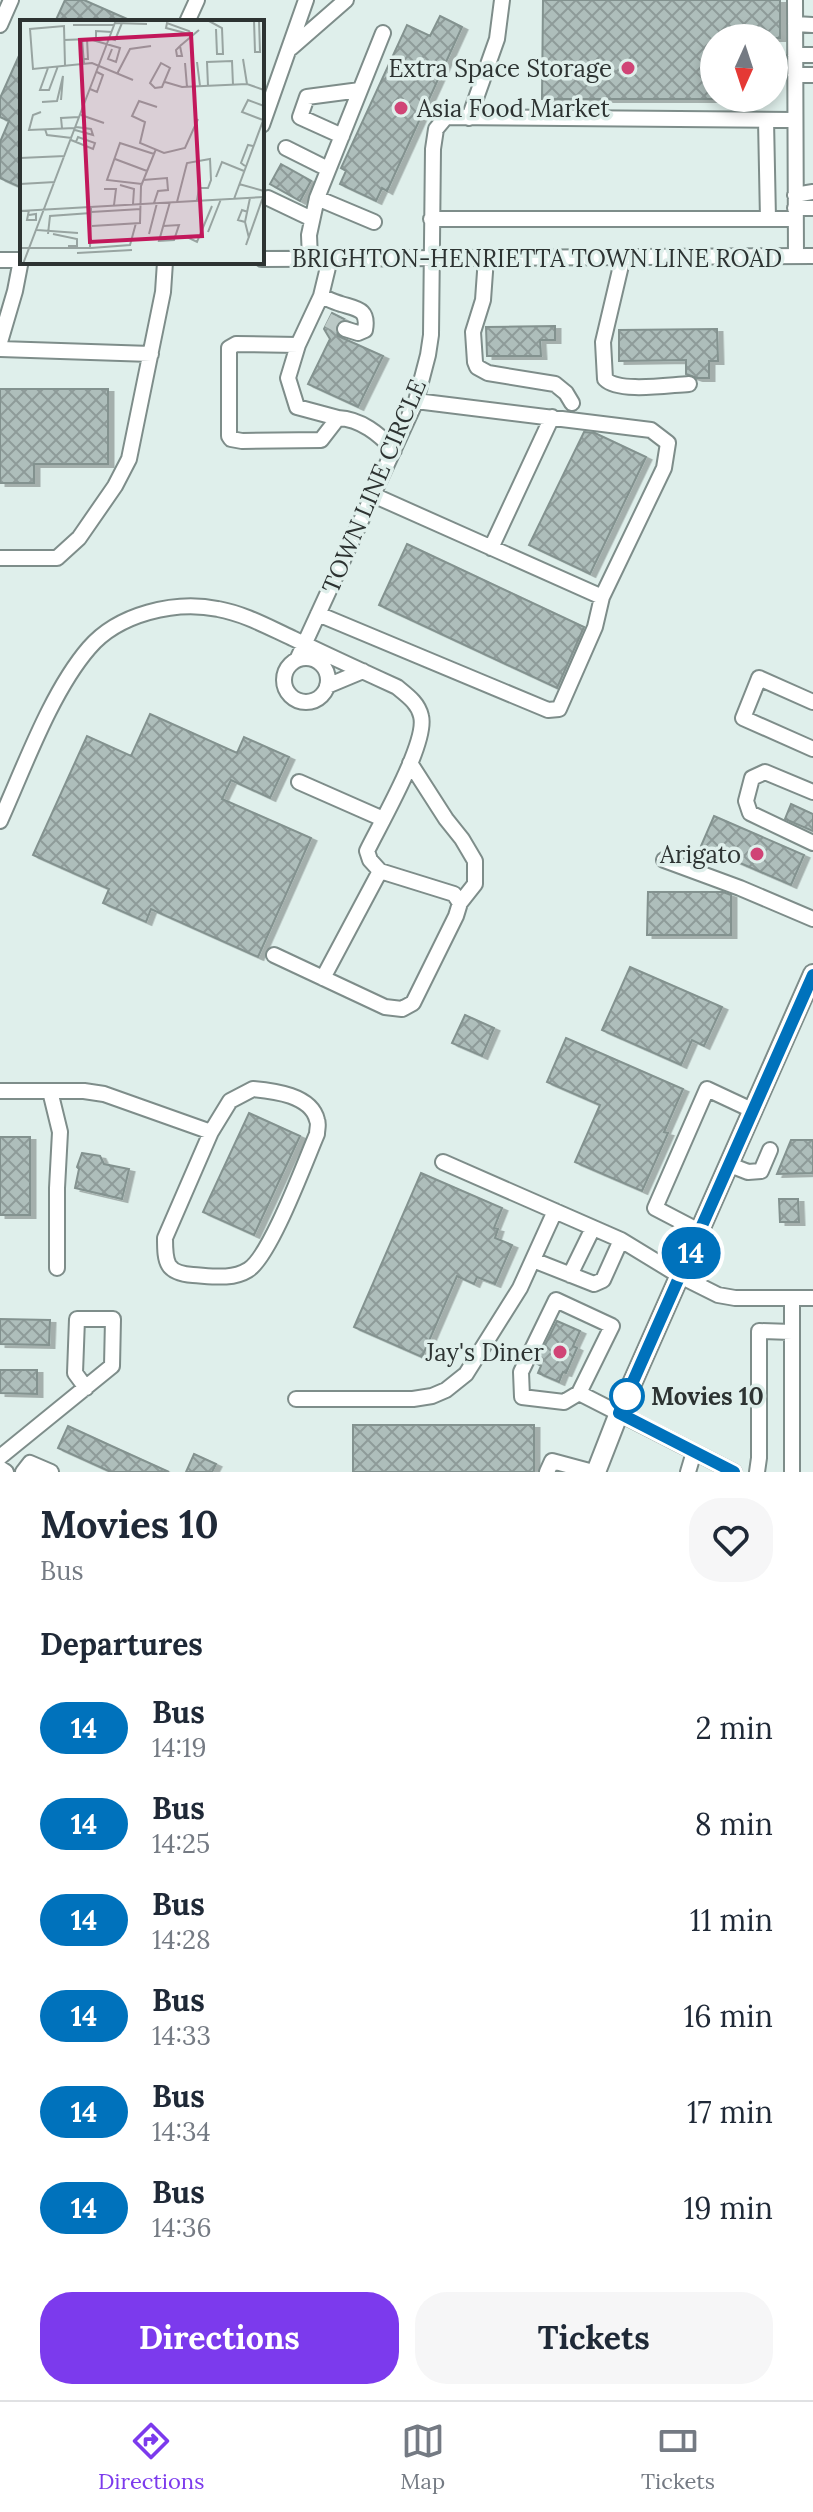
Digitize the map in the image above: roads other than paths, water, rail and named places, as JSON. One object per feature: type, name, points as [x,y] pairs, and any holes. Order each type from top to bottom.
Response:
[{"type":"main road","points":[[594,1472],[813,974]]},
{"type":"street","points":[[0,25],[11,0]]},
{"type":"street","points":[[188,20],[197,0]]},
{"type":"street","points":[[264,113],[268,90],[288,51],[306,0]]},
{"type":"street","points":[[288,51],[346,0]]},
{"type":"street","points":[[502,0],[497,39],[469,118],[795,120]]},
{"type":"street","points":[[795,0],[796,256]]},
{"type":"street","points":[[795,24],[813,25]]},
{"type":"street","points":[[310,259],[312,219],[317,198],[383,33]]},
{"type":"street","points":[[795,55],[813,55]]},
{"type":"street","points":[[795,75],[813,75]]},
{"type":"street","points":[[342,136],[300,117],[307,97],[360,90]]},
{"type":"street","name":"TOWN LINE CIRCLE","points":[[327,686],[320,697],[306,702],[287,692],[284,677],[297,660],[416,401],[431,335],[430,258],[436,129],[446,117],[469,118]]},
{"type":"street","points":[[766,120],[768,219]]},
{"type":"street","points":[[286,148],[328,169]]},
{"type":"street","points":[[431,219],[768,219],[795,207],[813,192]]},
{"type":"street","points":[[268,198],[312,219]]},
{"type":"street","points":[[317,198],[374,222]]},
{"type":"street","points":[[795,207],[813,208]]},
{"type":"street","name":"BRIGHTON-HENRIETTA TOWN LINE ROAD","points":[[264,259],[813,256]]},
{"type":"street","points":[[623,257],[603,342],[605,379],[608,383],[626,387],[689,384]]},
{"type":"street","points":[[486,258],[483,300],[473,332],[477,367],[488,373],[555,384],[572,403]]},
{"type":"street","points":[[330,259],[321,296],[298,345],[288,378],[297,407],[352,421],[377,432],[394,450]]},
{"type":"street","points":[[0,342],[21,264]]},
{"type":"street","points":[[0,558],[57,558],[79,538],[115,486],[129,459],[163,292],[165,264]]},
{"type":"street","points":[[321,296],[359,308],[364,313],[365,330],[358,333],[345,329]]},
{"type":"street","points":[[314,312],[328,320]]},
{"type":"street","points":[[298,345],[236,344],[229,348],[229,436],[242,441],[321,440],[338,418]]},
{"type":"street","points":[[0,349],[151,354]]},
{"type":"street","points":[[318,614],[548,710],[559,709],[595,627],[602,597],[664,468],[668,443],[651,430],[416,401]]},
{"type":"street","points":[[491,548],[552,417]]},
{"type":"street","points":[[377,432],[403,430]]},
{"type":"street","points":[[373,495],[602,597]]},
{"type":"street","points":[[0,821],[65,681],[90,646],[113,627],[150,612],[186,607],[217,608],[245,616],[397,687],[414,701],[421,717],[422,731],[410,763],[367,851],[380,871],[454,894],[460,903]]},
{"type":"street","points":[[297,660],[311,659],[323,666],[327,686]]},
{"type":"street","points":[[327,686],[363,671]]},
{"type":"street","points":[[813,702],[759,678],[743,718],[813,749]]},
{"type":"street","points":[[274,955],[385,1007],[402,1009],[413,1003],[460,903],[475,884],[475,861],[410,763]]},
{"type":"street","points":[[813,792],[765,772],[752,778],[746,801],[750,813],[813,843]]},
{"type":"street","points":[[299,782],[383,819]]},
{"type":"street","points":[[664,860],[813,919]]},
{"type":"street","points":[[323,978],[380,871]]},
{"type":"street","points":[[253,1089],[283,1093],[309,1107],[318,1120],[317,1134],[265,1252],[248,1270],[229,1277],[178,1274],[170,1268],[165,1257],[165,1238],[211,1132],[230,1101],[253,1089]]},
{"type":"street","points":[[701,1232],[655,1208],[707,1089],[754,1111]]},
{"type":"street","points":[[0,1091],[84,1091],[104,1094],[211,1132]]},
{"type":"street","points":[[50,1091],[60,1132],[57,1268]]},
{"type":"street","points":[[730,1165],[748,1172],[761,1171],[770,1150]]},
{"type":"street","points":[[443,1162],[621,1240],[718,1295],[735,1298],[813,1298]]},
{"type":"street","points":[[296,1399],[413,1399],[446,1390],[466,1374],[520,1288],[555,1211]]},
{"type":"street","points":[[570,1275],[593,1228]]},
{"type":"street","points":[[533,1260],[599,1284],[621,1240]]},
{"type":"street","points":[[792,1298],[792,1472]]},
{"type":"street","points":[[556,1300],[612,1326],[579,1393],[564,1402],[522,1397],[521,1372],[556,1300]]},
{"type":"street","points":[[0,1457],[86,1388],[112,1366],[113,1319],[77,1319],[75,1373],[86,1388]]},
{"type":"street","points":[[757,1472],[759,1331],[792,1332]]},
{"type":"street","points":[[579,1393],[734,1472]]},
{"type":"street","points":[[688,1472],[694,1452]]},
{"type":"street","points":[[547,1472],[552,1461],[594,1472]]},
{"type":"street","points":[[23,1472],[30,1463],[51,1472]]},
{"type":"street","points":[[0,1468],[6,1472]]},
{"type":"tunnel","points":[[328,320],[345,329]]},
{"type":"place","name":"Extra Space Storage","points":[[628,68]]},
{"type":"place","name":"Asia Food Market","points":[[401,108]]},
{"type":"place","name":"Arigato","points":[[757,854]]},
{"type":"place","name":"Jay's Diner","points":[[560,1352]]},
{"type":"place","name":"Movies 10","points":[[627,1396]]}]
